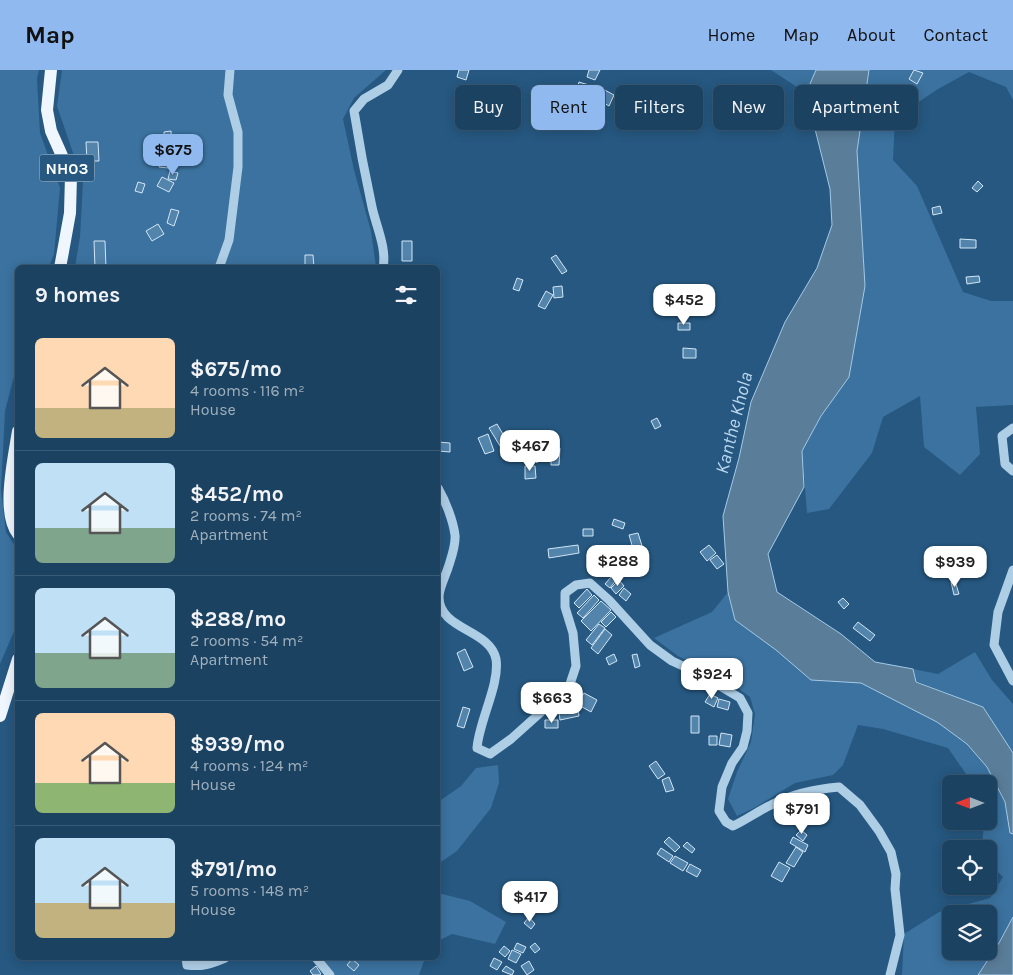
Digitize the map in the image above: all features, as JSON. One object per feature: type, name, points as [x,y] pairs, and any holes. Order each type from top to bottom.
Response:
[{"type":"main road","name":"NH03","points":[[51,70],[47,110],[51,131],[71,176],[70,213],[61,265]]},
{"type":"main road","points":[[15,459],[10,506],[15,530]]},
{"type":"main road","points":[[0,716],[15,668]]},
{"type":"street","points":[[220,265],[229,240],[238,167],[238,132],[228,95],[230,70]]},
{"type":"street","points":[[384,265],[380,238],[372,208],[354,111],[364,99],[388,85],[398,70]]},
{"type":"street","points":[[1013,428],[1002,436],[1005,464],[1013,471]]},
{"type":"street","points":[[440,494],[455,535],[453,552],[440,595]]},
{"type":"street","points":[[1013,570],[998,612],[994,645],[1013,681]]},
{"type":"street","points":[[440,601],[450,619],[488,645],[496,658],[495,680],[477,748],[490,754],[511,739],[569,687],[576,666],[574,633],[566,607],[566,592],[576,585],[590,583],[610,600],[650,645],[672,661],[698,673],[740,698],[748,713],[747,731],[743,747],[732,763],[722,787],[719,812],[726,822],[733,826],[795,794],[823,788],[839,787],[860,806],[887,845],[896,874],[895,888],[900,935],[890,975]]},
{"type":"street","points":[[186,960],[187,965],[197,966],[210,965],[221,960]]},
{"type":"street","points":[[318,960],[330,975]]},
{"type":"shaded area","points":[[0,70],[39,70],[37,79],[40,133],[60,188],[54,254],[50,265],[15,265],[15,373],[5,411],[1,490],[6,532],[15,546],[15,629],[0,664]]},
{"type":"shaded area","points":[[62,70],[386,70],[354,98],[343,119],[354,170],[371,231],[376,265],[75,265],[80,237],[83,182],[57,106]]},
{"type":"shaded area","points":[[771,70],[816,70],[809,85],[794,85]]},
{"type":"shaded area","points":[[816,70],[869,70],[867,85],[809,85]]},
{"type":"shaded area","points":[[869,70],[1013,70],[1013,100],[1006,87],[969,72],[918,102],[918,85],[867,85]]},
{"type":"shaded area","points":[[815,130],[860,130],[857,151],[865,286],[849,377],[821,416],[802,451],[804,487],[768,554],[777,592],[841,634],[875,662],[913,669],[916,682],[983,707],[1013,753],[1013,834],[1010,833],[1005,802],[998,788],[998,775],[991,775],[987,767],[967,744],[937,722],[861,683],[811,680],[776,650],[735,620],[728,592],[723,516],[739,458],[751,402],[785,322],[817,268],[832,225],[830,189]]},
{"type":"shaded area","points":[[860,130],[894,130],[893,160],[917,186],[963,292],[991,301],[1013,301],[1013,405],[976,407],[980,454],[960,475],[924,447],[920,396],[883,417],[872,453],[829,509],[807,513],[802,451],[821,416],[849,377],[865,286],[857,151]]},
{"type":"shaded area","points":[[728,592],[735,620],[811,679],[861,683],[937,722],[967,744],[987,767],[991,775],[967,775],[948,748],[883,729],[858,725],[843,765],[833,775],[795,783],[737,816],[728,799],[737,772],[751,742],[755,714],[750,697],[728,681],[678,656],[654,638],[712,612]]},
{"type":"shaded area","points":[[975,652],[992,680],[1013,704],[1013,753],[983,707],[916,681],[913,669],[938,674]]},
{"type":"shaded area","points":[[498,765],[499,783],[491,808],[457,851],[440,863],[440,801],[461,786],[476,768]]},
{"type":"shaded area","points":[[998,788],[1005,802],[1010,832],[1013,834],[1013,917],[997,946],[997,905],[964,905],[990,898],[992,895],[997,895],[997,887],[1003,877],[997,871],[997,840],[983,840],[983,830],[998,830]]},
{"type":"shaded area","points":[[440,894],[470,901],[506,922],[495,944],[452,934],[440,940]]},
{"type":"shaded area","points":[[942,911],[942,960],[988,960],[978,975],[902,975],[904,934]]},
{"type":"shaded area","points":[[1013,917],[1013,975],[978,975],[988,960],[997,960],[997,946]]},
{"type":"shaded area","points":[[320,960],[424,960],[419,975],[335,975]]},
{"type":"building","points":[[459,70],[469,70],[466,80],[457,77]]},
{"type":"building","points":[[589,70],[600,70],[595,80],[587,77]]},
{"type":"building","points":[[914,70],[923,73],[917,84],[909,79]]},
{"type":"building","points":[[579,82],[589,85],[578,85]]},
{"type":"building","points":[[605,90],[614,95],[609,106],[605,104]]},
{"type":"building","points":[[171,131],[172,147],[164,148],[164,132]]},
{"type":"building","points":[[86,142],[98,142],[99,161],[87,161]]},
{"type":"building","points":[[162,154],[171,156],[168,168],[159,167]]},
{"type":"building","points":[[170,171],[178,173],[176,180],[168,179]]},
{"type":"building","points":[[162,177],[174,183],[169,192],[157,186]]},
{"type":"building","points":[[978,181],[983,186],[977,192],[972,188]]},
{"type":"building","points":[[138,182],[145,184],[142,193],[135,191]]},
{"type":"building","points":[[940,206],[942,213],[933,215],[932,208]]},
{"type":"building","points":[[171,209],[179,211],[174,226],[167,223]]},
{"type":"building","points":[[158,224],[164,234],[152,241],[146,231]]},
{"type":"building","points":[[960,239],[976,240],[976,248],[960,248]]},
{"type":"building","points":[[94,241],[105,241],[106,265],[95,265]]},
{"type":"building","points":[[402,241],[412,241],[412,261],[402,261]]},
{"type":"building","points":[[305,255],[313,255],[314,265],[305,265]]},
{"type":"building","points":[[556,255],[567,271],[562,274],[551,258]]},
{"type":"building","points":[[979,276],[980,282],[967,284],[966,277]]},
{"type":"building","points":[[517,278],[523,280],[519,291],[513,289]]},
{"type":"building","points":[[562,286],[563,297],[554,298],[553,287]]},
{"type":"building","points":[[546,291],[553,295],[545,309],[538,306]]},
{"type":"building","points":[[678,323],[690,323],[690,330],[678,330]]},
{"type":"building","points":[[683,348],[696,349],[696,358],[683,358]]},
{"type":"building","points":[[657,418],[661,426],[655,429],[651,421]]},
{"type":"building","points":[[497,424],[507,441],[500,446],[489,428]]},
{"type":"building","points":[[488,434],[494,451],[485,454],[478,438]]},
{"type":"building","points":[[440,442],[450,443],[450,452],[440,451]]},
{"type":"building","points":[[520,445],[524,451],[518,456],[513,450]]},
{"type":"building","points":[[551,448],[560,448],[559,465],[551,465]]},
{"type":"building","points":[[534,450],[542,457],[537,463],[529,456]]},
{"type":"building","points":[[525,466],[535,466],[536,478],[525,479]]},
{"type":"building","points":[[614,519],[625,523],[623,529],[612,525]]},
{"type":"building","points":[[583,529],[593,529],[593,536],[583,536]]},
{"type":"building","points":[[638,533],[643,549],[634,552],[629,535]]},
{"type":"building","points":[[578,545],[579,553],[549,558],[548,549]]},
{"type":"building","points":[[709,545],[716,553],[707,561],[700,552]]},
{"type":"building","points":[[717,555],[724,564],[717,569],[710,560]]},
{"type":"building","points":[[625,560],[630,565],[617,579],[612,575]]},
{"type":"building","points":[[611,577],[616,580],[610,588],[605,584]]},
{"type":"building","points":[[619,580],[624,586],[616,594],[611,588]]},
{"type":"building","points":[[955,581],[959,594],[954,595],[951,582]]},
{"type":"building","points":[[624,588],[631,594],[626,601],[619,595]]},
{"type":"building","points":[[587,589],[592,595],[579,608],[574,603]]},
{"type":"building","points":[[594,595],[599,600],[583,618],[577,613]]},
{"type":"building","points":[[843,598],[849,604],[844,609],[838,602]]},
{"type":"building","points":[[601,601],[611,610],[591,631],[581,621]]},
{"type":"building","points":[[611,612],[616,617],[606,627],[601,622]]},
{"type":"building","points":[[858,622],[875,635],[870,641],[853,628]]},
{"type":"building","points":[[599,624],[605,628],[592,645],[586,640]]},
{"type":"building","points":[[605,629],[612,635],[598,654],[591,648]]},
{"type":"building","points":[[465,649],[473,667],[464,671],[457,653]]},
{"type":"building","points":[[614,654],[617,661],[609,665],[606,658]]},
{"type":"building","points":[[637,654],[640,666],[635,668],[632,655]]},
{"type":"building","points":[[584,693],[597,700],[591,712],[577,704]]},
{"type":"building","points":[[710,694],[718,698],[714,707],[705,702]]},
{"type":"building","points":[[719,699],[730,702],[728,710],[717,707]]},
{"type":"building","points":[[463,707],[470,709],[464,728],[457,726]]},
{"type":"building","points":[[578,709],[579,716],[560,720],[559,712]]},
{"type":"building","points":[[691,716],[699,716],[699,733],[691,733]]},
{"type":"building","points":[[545,720],[558,720],[558,728],[545,728]]},
{"type":"building","points":[[721,733],[732,735],[730,747],[719,745]]},
{"type":"building","points":[[709,736],[717,736],[717,745],[709,745]]},
{"type":"building","points":[[656,761],[665,774],[658,779],[649,766]]},
{"type":"building","points":[[669,777],[674,790],[666,792],[662,780]]},
{"type":"building","points":[[801,830],[807,835],[803,841],[796,835]]},
{"type":"building","points":[[669,837],[680,847],[675,852],[664,842]]},
{"type":"building","points":[[793,837],[808,845],[805,852],[790,843]]},
{"type":"building","points":[[687,842],[695,849],[692,853],[683,846]]},
{"type":"building","points":[[796,847],[803,852],[794,867],[786,863]]},
{"type":"building","points":[[661,848],[673,856],[669,862],[657,854]]},
{"type":"building","points":[[675,856],[688,863],[683,871],[670,863]]},
{"type":"building","points":[[779,862],[790,868],[782,882],[771,876]]},
{"type":"building","points":[[690,864],[701,870],[697,877],[686,871]]},
{"type":"building","points":[[529,917],[535,924],[531,929],[524,923]]},
{"type":"building","points":[[517,943],[526,947],[523,953],[514,949]]},
{"type":"building","points":[[535,943],[540,949],[535,953],[530,947]]},
{"type":"building","points":[[504,946],[510,951],[505,957],[499,952]]},
{"type":"building","points":[[512,950],[521,954],[516,963],[508,959]]},
{"type":"building","points":[[494,958],[502,962],[497,970],[490,966]]},
{"type":"building","points":[[353,960],[359,965],[354,971],[347,965]]},
{"type":"building","points":[[529,961],[534,970],[527,975],[521,966]]},
{"type":"building","points":[[316,966],[321,974],[313,975],[310,971]]},
{"type":"building","points":[[506,966],[514,971],[512,975],[502,971]]},
{"type":"water label","name":"Kanthe Khola","points":[[734,423]]}]
